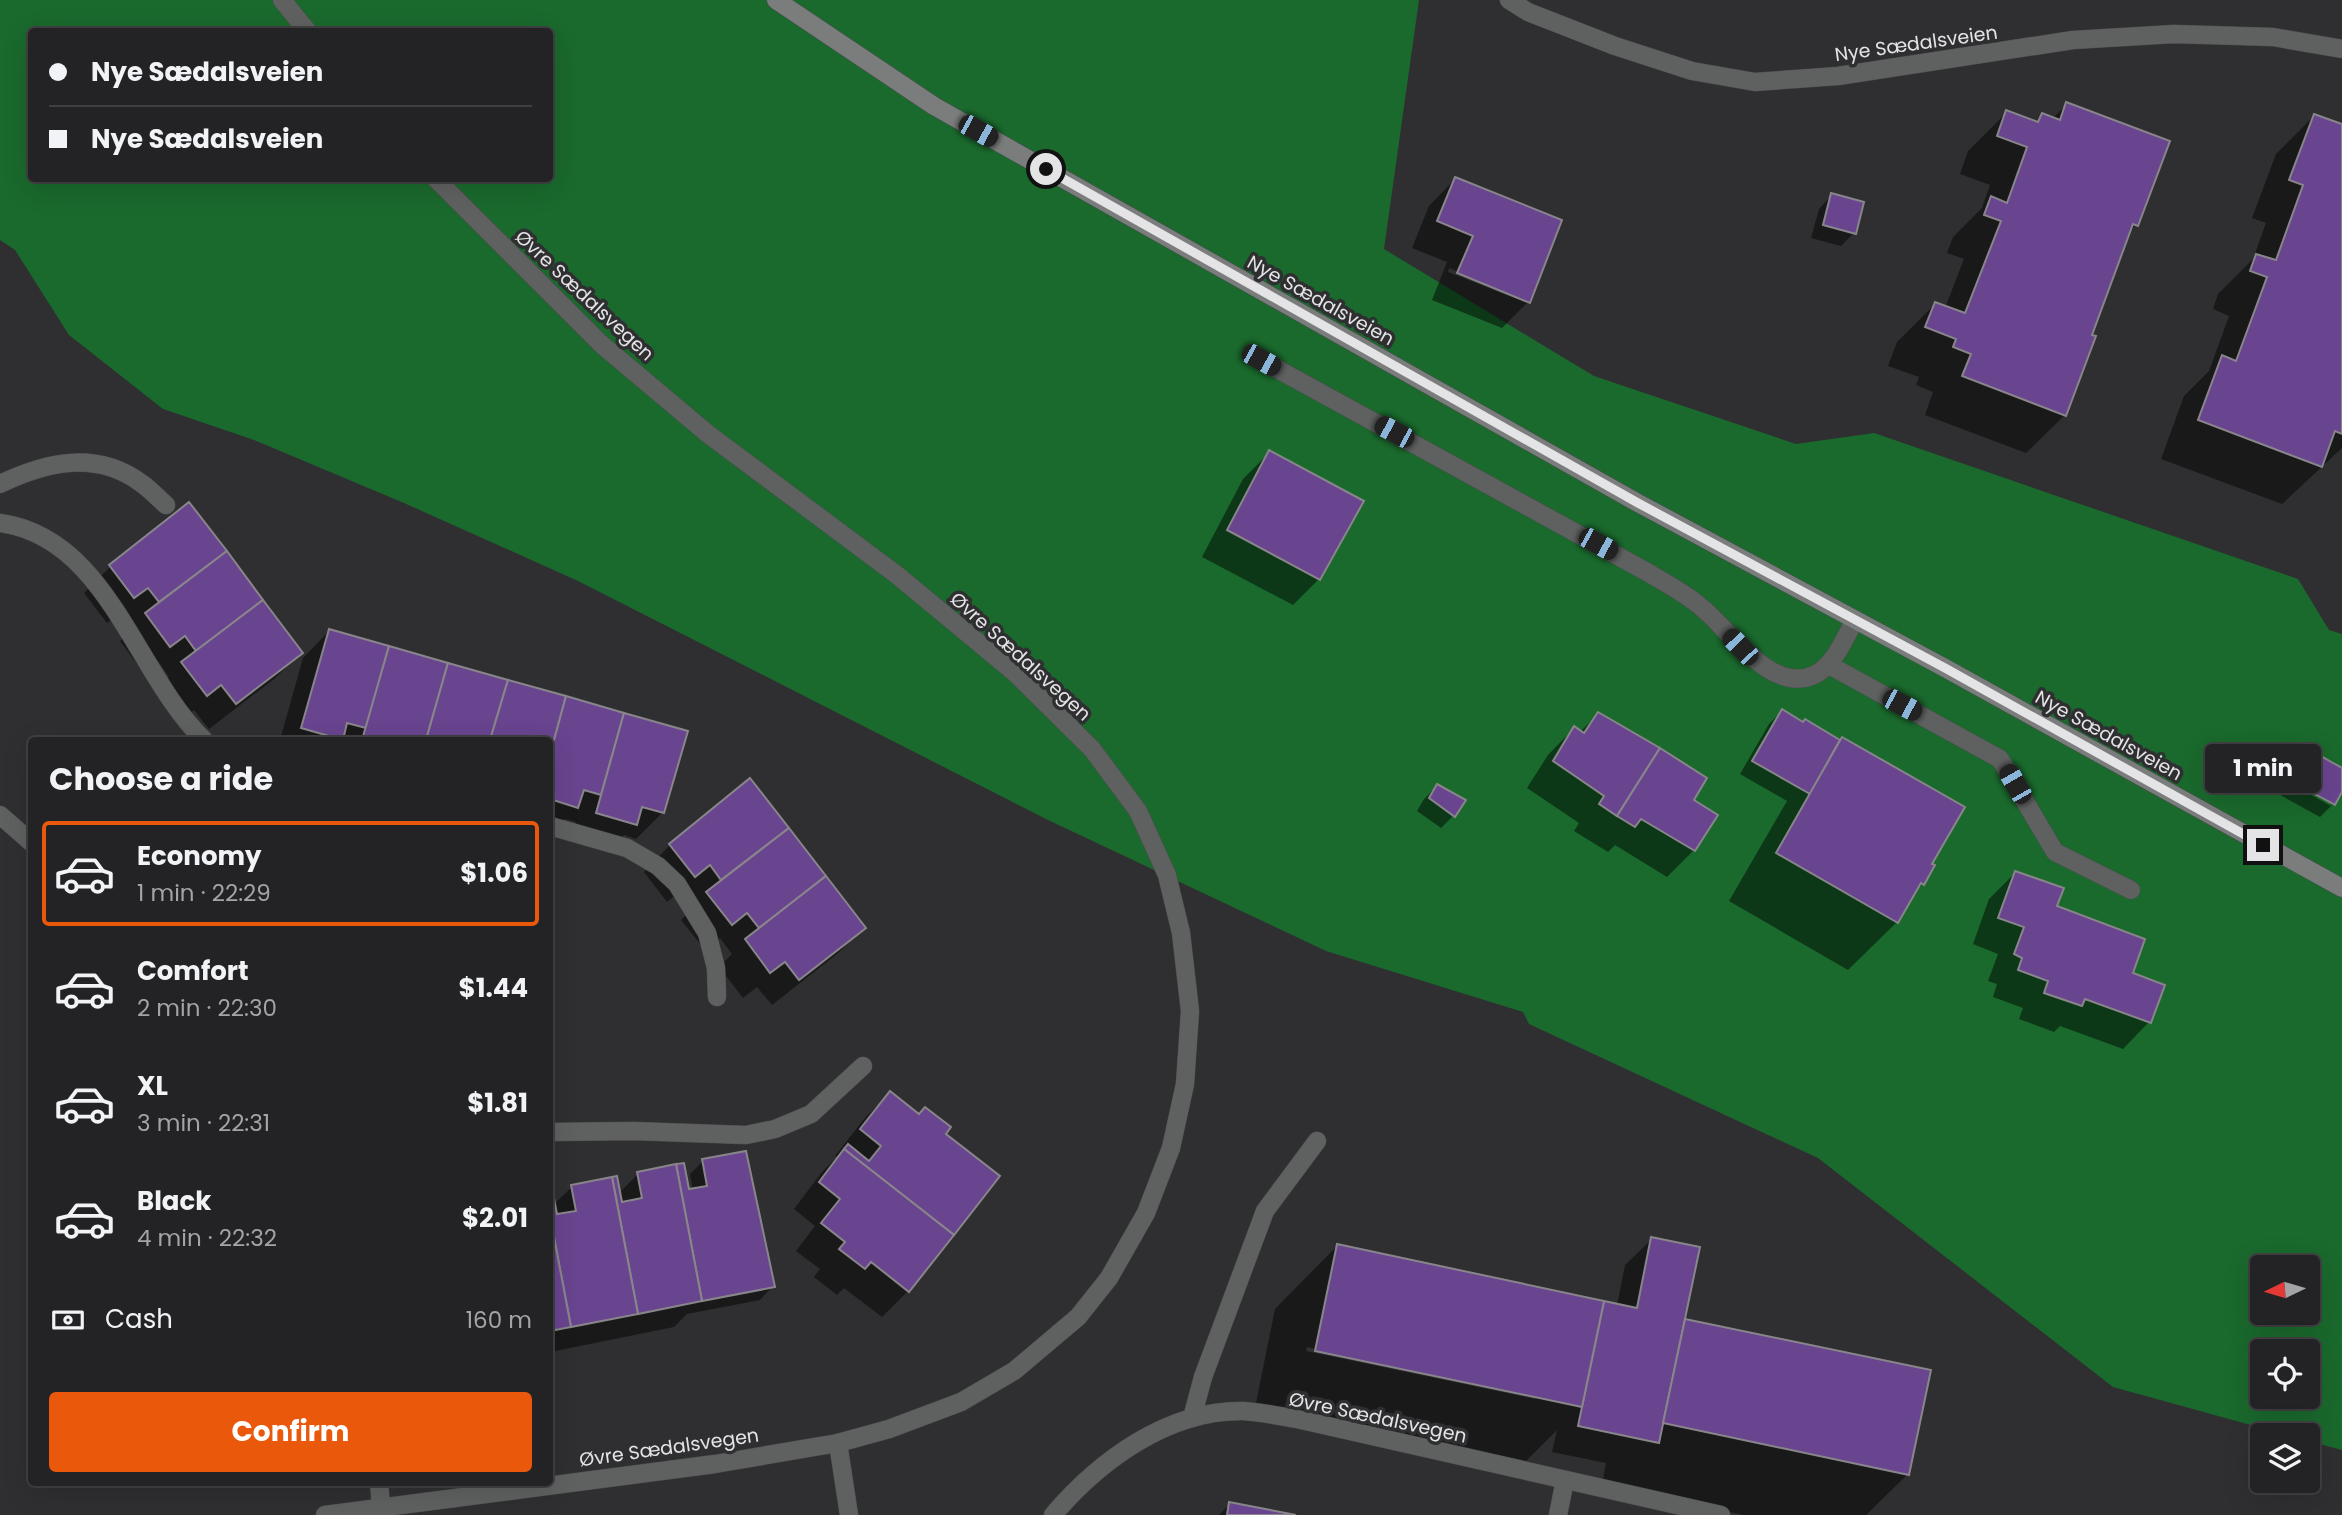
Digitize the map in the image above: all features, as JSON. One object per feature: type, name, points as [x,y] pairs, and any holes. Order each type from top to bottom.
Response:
[{"type":"main road","name":"Nye Sædalsveien","points":[[776,0],[934,106],[1638,503],[2340,883]]},
{"type":"street","points":[[282,0],[305,28]]},
{"type":"street","name":"Nye Sædalsveien","points":[[1509,0],[1528,12],[1615,46],[1692,71],[1755,82],[1838,76],[2073,40],[2174,34],[2273,37],[2342,49]]},
{"type":"street","name":"Øvre Sædalsvegen","points":[[439,182],[601,344],[708,434],[897,575],[1013,672],[1092,749],[1138,811],[1167,875],[1181,933],[1190,1011],[1185,1084],[1171,1147],[1146,1213],[1109,1279],[1077,1317],[1014,1371],[961,1402],[889,1429],[838,1443],[715,1464],[553,1485]]},
{"type":"street","points":[[1261,360],[1647,572],[1701,606],[1740,647],[1766,668],[1790,678],[1813,676],[1829,665],[1855,620]]},
{"type":"street","points":[[0,484],[31,470],[61,463],[89,463],[117,470],[141,483],[166,505]]},
{"type":"street","points":[[0,523],[17,525],[50,540],[72,558],[102,592],[170,699],[202,737]]},
{"type":"street","points":[[1829,665],[2000,759],[2055,852],[2131,890]]},
{"type":"street","points":[[0,815],[28,840]]},
{"type":"street","points":[[553,827],[626,848],[658,866],[677,884],[707,933],[716,968],[718,997]]},
{"type":"street","points":[[553,1132],[633,1131],[746,1135],[775,1129],[811,1114],[863,1066]]},
{"type":"street","points":[[1192,1418],[1203,1377],[1265,1211],[1317,1141]]},
{"type":"street","name":"Øvre Sædalsvegen","points":[[1053,1515],[1069,1497],[1113,1459],[1155,1431],[1192,1418],[1242,1411],[1297,1419],[1721,1515]]},
{"type":"street","points":[[838,1443],[849,1515]]},
{"type":"street","points":[[1558,1515],[1565,1480]]},
{"type":"street","points":[[379,1486],[381,1507]]},
{"type":"street","name":"Øvre Sædalsvegen","points":[[325,1515],[544,1486]]},
{"type":"green space","points":[[0,0],[1419,0],[1384,249],[1594,376],[1796,444],[1874,433],[2298,579],[2329,630],[2342,634],[2342,1450],[2320,1444],[2320,1423],[2250,1425],[2113,1387],[1818,1158],[1529,1024],[1523,1012],[1326,951],[1048,820],[578,581],[254,440],[163,409],[69,335],[15,250],[0,240]]},
{"type":"building","points":[[2066,102],[2170,141],[2138,226],[2133,224],[2092,335],[2096,336],[2066,416],[1962,376],[1971,354],[1953,347],[1956,339],[1925,327],[1935,302],[1965,313],[2001,221],[1984,215],[1991,196],[2007,203],[2027,147],[1997,136],[2006,110],[2038,122],[2042,113],[2060,120]]},
{"type":"building","points":[[2314,114],[2342,124],[2342,434],[2335,431],[2322,467],[2198,420],[2222,355],[2236,361],[2267,277],[2250,271],[2256,254],[2276,260],[2303,185],[2289,180]]},
{"type":"building","points":[[1455,177],[1562,220],[1530,303],[1457,273],[1473,236],[1437,221]]},
{"type":"building","points":[[1831,193],[1864,202],[1856,234],[1823,225]]},
{"type":"building","points":[[1269,450],[1364,501],[1320,580],[1227,530]]},
{"type":"building","points":[[189,502],[227,551],[159,602],[148,588],[134,598],[109,565]]},
{"type":"building","points":[[227,551],[263,600],[196,651],[185,636],[170,647],[145,613]]},
{"type":"building","points":[[263,600],[303,653],[236,704],[221,685],[207,696],[181,662]]},
{"type":"building","points":[[329,629],[389,646],[366,728],[347,723],[344,737],[332,737],[301,728]]},
{"type":"building","points":[[389,646],[448,663],[427,737],[363,737]]},
{"type":"building","points":[[448,663],[508,680],[491,737],[427,737]]},
{"type":"building","points":[[508,680],[566,696],[553,744],[553,737],[491,737]]},
{"type":"building","points":[[566,696],[624,713],[601,795],[584,790],[578,808],[553,800],[553,744]]},
{"type":"building","points":[[1782,709],[1840,740],[1810,794],[1752,761]]},
{"type":"building","points":[[1598,712],[1660,748],[1617,816],[1599,804],[1604,796],[1553,761],[1574,726],[1584,733]]},
{"type":"building","points":[[624,713],[688,731],[664,813],[642,807],[637,825],[596,813]]},
{"type":"building","points":[[1842,737],[1965,807],[1932,864],[1935,865],[1924,885],[1921,883],[1898,923],[1776,853]]},
{"type":"building","points":[[2303,746],[2342,768],[2342,792],[2335,805],[2285,778]]},
{"type":"building","points":[[1660,748],[1707,778],[1694,800],[1718,815],[1695,851],[1641,819],[1635,827],[1617,816]]},
{"type":"building","points":[[750,778],[789,828],[721,880],[710,865],[695,877],[669,844]]},
{"type":"building","points":[[1437,784],[1466,800],[1455,817],[1429,798]]},
{"type":"building","points":[[789,828],[826,876],[759,928],[747,913],[732,925],[706,892]]},
{"type":"building","points":[[2015,871],[2064,888],[2057,906],[2145,939],[2133,973],[2165,985],[2151,1023],[2085,999],[2082,1006],[2044,993],[2048,981],[2018,970],[2022,958],[2014,954],[2024,927],[1998,918]]},
{"type":"building","points":[[826,876],[866,928],[799,980],[785,962],[770,973],[745,939]]},
{"type":"building","points":[[890,1091],[919,1114],[925,1107],[951,1127],[946,1134],[1000,1176],[954,1235],[844,1149],[848,1144],[869,1161],[881,1146],[860,1129]]},
{"type":"building","points":[[844,1149],[954,1235],[909,1292],[871,1262],[865,1269],[839,1249],[845,1242],[821,1223],[840,1199],[819,1182]]},
{"type":"building","points":[[746,1151],[775,1287],[702,1301],[676,1164],[684,1163],[689,1189],[707,1186],[702,1159]]},
{"type":"building","points":[[676,1164],[702,1301],[638,1314],[612,1177],[617,1176],[622,1202],[642,1198],[637,1172]]},
{"type":"building","points":[[612,1177],[638,1314],[571,1327],[553,1232],[553,1193],[557,1214],[576,1211],[571,1185]]},
{"type":"building","points":[[553,1232],[571,1327],[553,1330]]},
{"type":"building","points":[[1651,1237],[1700,1247],[1659,1443],[1578,1426],[1604,1301],[1637,1308]]},
{"type":"building","points":[[1337,1244],[1604,1301],[1582,1407],[1315,1351]]},
{"type":"building","points":[[1685,1319],[1931,1370],[1909,1475],[1663,1423]]},
{"type":"building","points":[[1229,1502],[1296,1515],[1227,1515]]},
{"type":"route","points":[[1046,169],[1638,503],[1945,668],[2263,845]]}]
